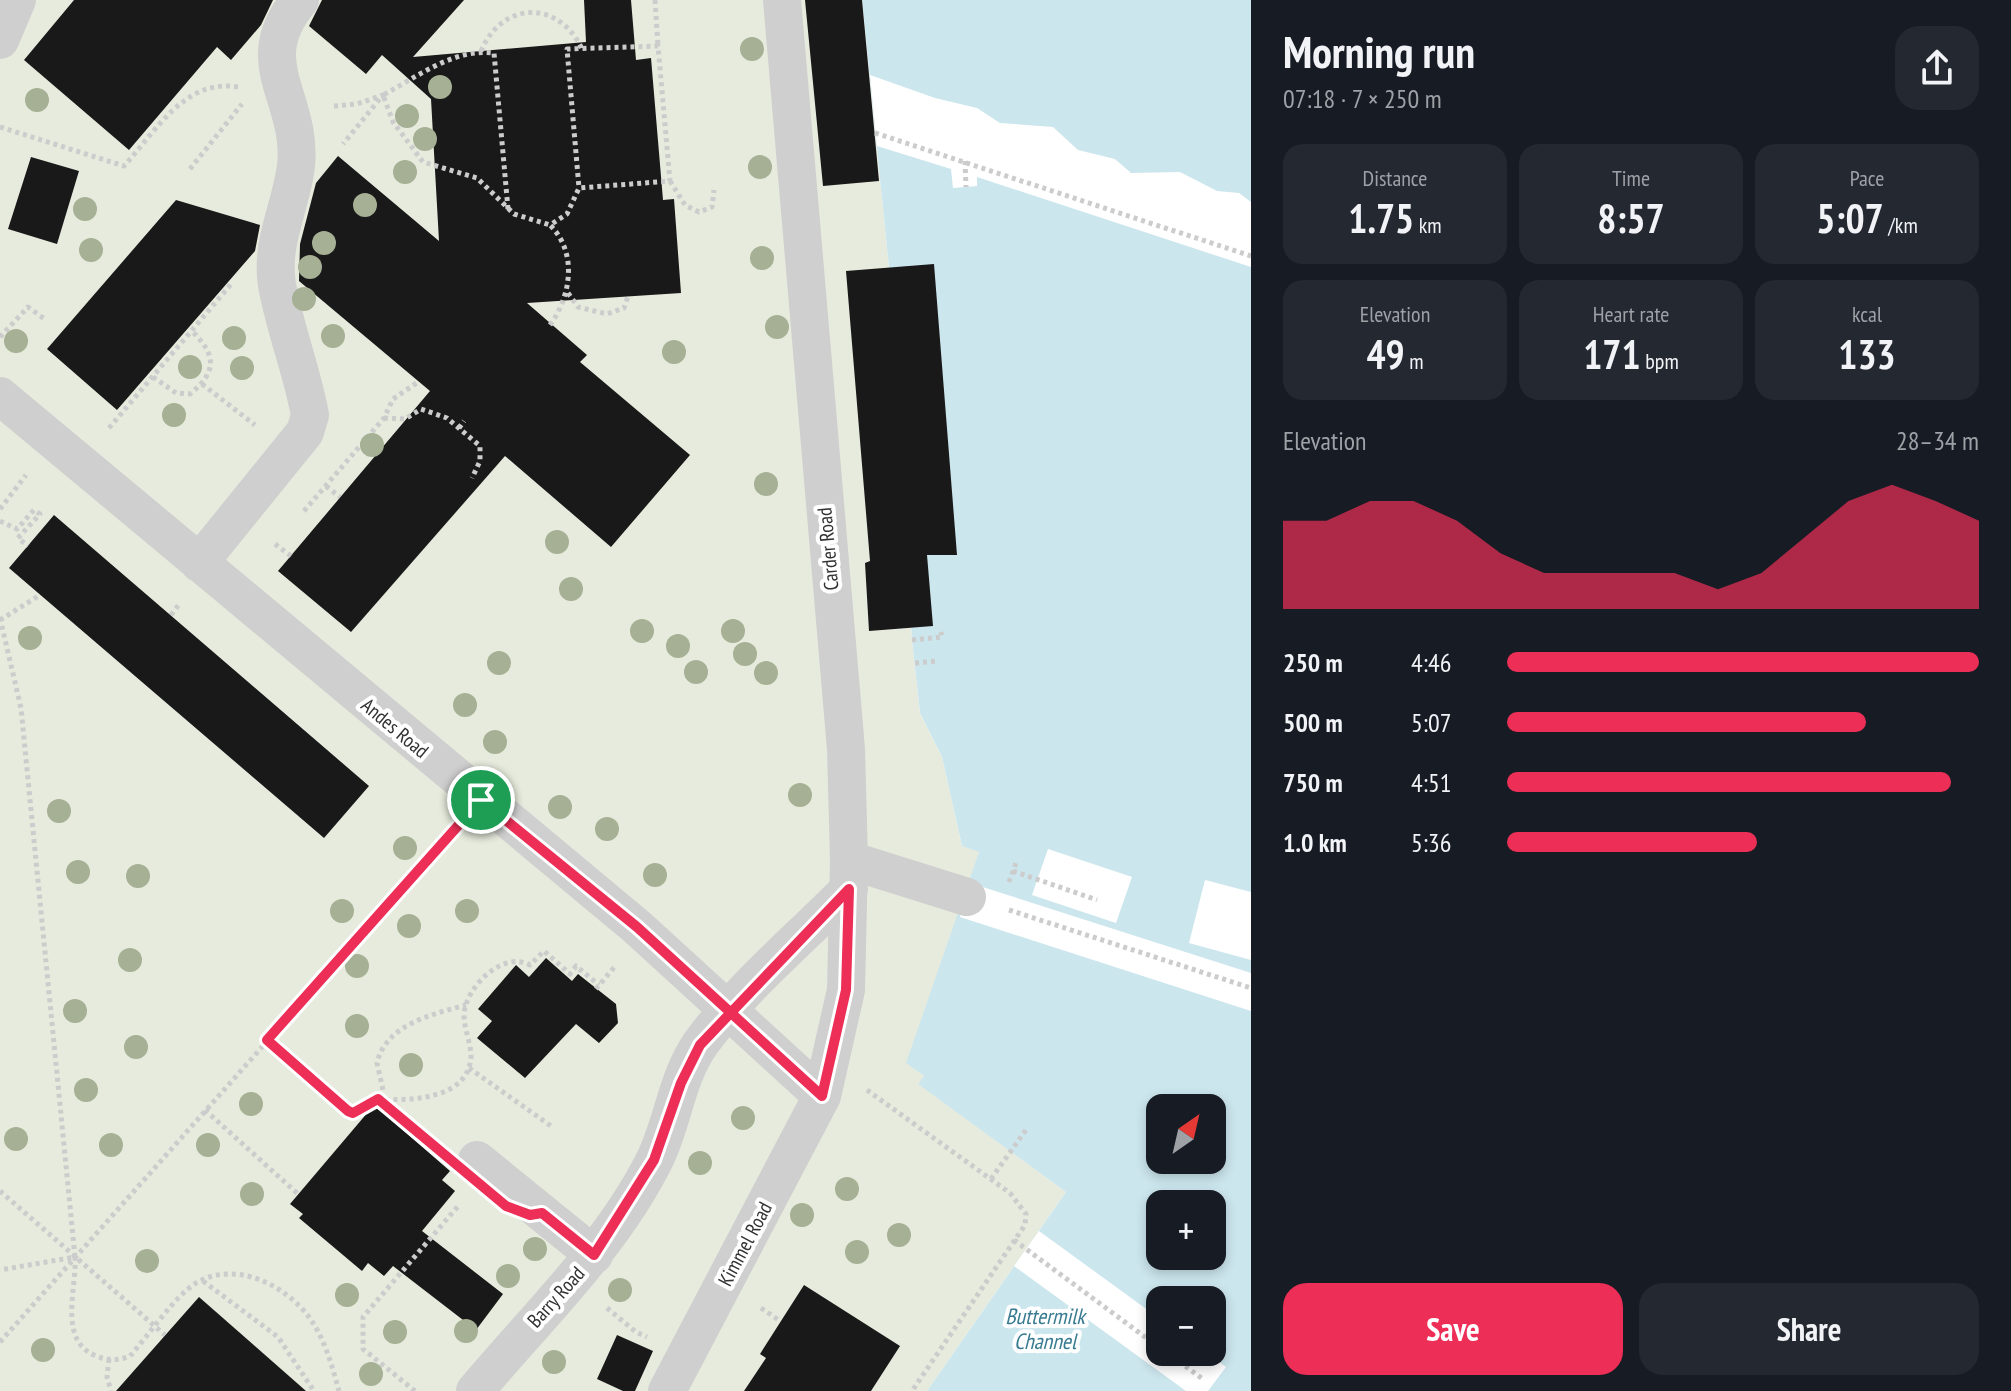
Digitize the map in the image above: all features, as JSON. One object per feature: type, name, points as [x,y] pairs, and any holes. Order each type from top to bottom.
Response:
[{"type":"street","points":[[0,40],[17,0]]},
{"type":"street","points":[[199,563],[305,432],[310,415],[277,285],[275,262],[296,164],[295,128],[276,92],[275,48],[280,30],[300,0]]},
{"type":"street","name":"Carder Road","points":[[782,0],[846,749],[849,874],[846,990],[826,1080]]},
{"type":"street","name":"Andes Road","points":[[0,396],[637,927],[727,1012],[826,1080]]},
{"type":"street","points":[[849,874],[967,897]]},
{"type":"street","name":"Barry Road","points":[[475,1391],[594,1255],[654,1160],[681,1083],[700,1045],[849,874]]},
{"type":"street","name":"Kimmel Road","points":[[667,1391],[826,1080]]},
{"type":"street","points":[[461,1158],[594,1255]]},
{"type":"path","points":[[655,0],[670,181],[685,205],[699,212],[712,207],[714,190]]},
{"type":"path","points":[[481,51],[488,35],[503,19],[535,9],[545,10],[565,22],[575,33],[582,49]]},
{"type":"path","points":[[550,225],[567,214],[579,188],[567,49],[658,46]]},
{"type":"path","points":[[508,209],[494,53],[481,51],[457,56],[383,95],[393,122],[423,162],[477,178],[508,209],[550,225],[567,256],[568,292],[550,325]]},
{"type":"path","points":[[0,127],[124,166],[188,95],[207,86],[224,84],[276,92]]},
{"type":"path","points":[[190,169],[246,100],[276,92]]},
{"type":"path","points":[[875,133],[1251,256]]},
{"type":"path","points":[[965,161],[966,187]]},
{"type":"path","points":[[579,188],[670,181]]},
{"type":"path","points":[[568,292],[578,307],[607,314],[624,308],[628,296]]},
{"type":"path","points":[[0,337],[28,307],[46,320]]},
{"type":"path","points":[[153,377],[176,393],[190,394],[202,384],[211,357],[208,347],[192,331]]},
{"type":"path","points":[[296,521],[384,418],[393,399],[418,382]]},
{"type":"path","points":[[202,384],[288,454]]},
{"type":"path","points":[[384,418],[405,419],[413,412],[429,410],[459,428],[480,446],[480,461],[472,478]]},
{"type":"path","points":[[459,428],[464,421]]},
{"type":"path","points":[[326,486],[340,497]]},
{"type":"path","points":[[0,521],[17,529],[34,510],[40,514],[18,538],[28,546]]},
{"type":"path","points":[[267,554],[285,532]]},
{"type":"path","points":[[275,544],[291,556]]},
{"type":"path","points":[[40,595],[0,619],[21,708],[75,1257],[76,1285],[71,1323],[79,1344],[90,1354],[109,1359],[130,1356],[193,1285],[230,1273],[254,1276],[280,1291],[308,1316],[331,1362],[339,1391]]},
{"type":"path","points":[[171,615],[176,608]]},
{"type":"path","points":[[912,640],[942,637],[941,632]]},
{"type":"path","points":[[915,663],[937,661]]},
{"type":"path","points":[[0,1342],[481,800]]},
{"type":"path","points":[[1013,871],[1097,900]]},
{"type":"path","points":[[967,897],[1251,988]]},
{"type":"path","points":[[267,1040],[348,1111],[353,1113],[378,1099],[412,1102],[430,1097],[462,1079],[469,1068],[467,1004],[474,991],[503,963],[518,960],[530,965],[544,951],[570,974],[576,966],[597,987],[614,967]]},
{"type":"path","points":[[378,1099],[384,1086],[377,1063],[392,1037],[426,1017],[467,1004]]},
{"type":"path","points":[[469,1068],[551,1126]]},
{"type":"path","points":[[826,1080],[991,1179],[1020,1202],[1026,1214],[1025,1225],[912,1391]]},
{"type":"path","points":[[378,1099],[461,1158]]},
{"type":"path","points":[[205,1110],[298,1194]]},
{"type":"path","points":[[991,1179],[1028,1127]]},
{"type":"path","points":[[0,1191],[165,1335]]},
{"type":"path","points":[[415,1391],[363,1349],[363,1317],[461,1202]]},
{"type":"path","points":[[1014,1240],[1146,1338]]},
{"type":"path","points":[[0,1270],[75,1257]]},
{"type":"path","points":[[202,1280],[278,1337],[314,1391]]},
{"type":"path","points":[[768,1313],[780,1321]]},
{"type":"path","points":[[109,1359],[107,1377],[111,1391]]},
{"type":"path","points":[[1185,1366],[1204,1380]]},
{"type":"shaded area","points":[[0,0],[862,0],[889,268],[912,640],[920,713],[942,757],[962,846],[980,851],[907,1063],[924,1076],[919,1084],[1066,1192],[927,1391],[0,1391]]},
{"type":"water","name":"Buttermilk Channel","points":[[862,0],[1251,0],[1251,1391],[927,1391],[1066,1192],[918,1084],[924,1076],[906,1063],[979,852],[962,846],[942,757],[920,713],[912,640],[889,268]]},
{"type":"pier","points":[[870,75],[935,98],[977,108],[1000,123],[1053,127],[1078,150],[1115,159],[1131,173],[1180,172],[1217,191],[1239,193],[1251,202],[1251,267],[977,177],[977,186],[953,188],[951,169],[877,146]]},
{"type":"pier","points":[[1048,849],[1132,877],[1116,923],[1032,895]]},
{"type":"pier","points":[[1205,880],[1251,892],[1251,960],[1189,943]]},
{"type":"pier","points":[[970,883],[1251,973],[1251,1011],[960,917]]},
{"type":"pier","points":[[1039,1231],[1146,1309],[1146,1362],[1014,1266]]},
{"type":"pier","points":[[1152,1366],[1226,1367],[1208,1391],[1186,1391]]},
{"type":"building","points":[[74,0],[273,0],[261,25],[231,60],[217,47],[129,150],[24,60]]},
{"type":"building","points":[[322,0],[464,0],[413,57],[586,42],[584,0],[631,0],[636,60],[651,58],[663,200],[674,199],[681,293],[527,303],[587,355],[580,362],[690,455],[611,547],[505,456],[351,632],[278,571],[430,391],[299,281],[300,244],[316,183],[338,156],[439,241],[431,99],[382,55],[366,74],[309,26]]},
{"type":"building","points":[[805,0],[862,0],[879,181],[823,186]]},
{"type":"building","points":[[31,157],[79,171],[57,244],[8,229]]},
{"type":"building","points":[[176,200],[260,225],[255,251],[117,410],[47,349]]},
{"type":"building","points":[[934,264],[957,555],[927,555],[933,626],[869,631],[865,563],[870,561],[846,271]]},
{"type":"building","points":[[54,515],[369,786],[324,838],[9,568]]},
{"type":"building","points":[[546,958],[572,981],[578,974],[616,1004],[618,1023],[599,1043],[576,1024],[525,1078],[477,1038],[492,1021],[478,1009],[516,965],[529,977]]},
{"type":"building","points":[[374,1105],[450,1171],[442,1180],[455,1191],[422,1231],[503,1294],[476,1330],[393,1266],[384,1276],[368,1263],[362,1271],[299,1218],[303,1214],[290,1204]]},
{"type":"building","points":[[804,1285],[900,1346],[871,1391],[744,1391],[766,1358],[760,1354]]},
{"type":"building","points":[[199,1297],[306,1391],[116,1391]]},
{"type":"building","points":[[617,1335],[653,1351],[635,1391],[623,1391],[597,1379]]},
{"type":"route","points":[[481,800],[267,1040],[348,1111],[353,1113],[378,1099],[506,1206],[530,1215],[542,1213],[594,1255],[654,1160],[681,1083],[700,1045],[727,1012],[849,889],[846,990],[822,1096],[727,1012],[637,927],[481,800]]}]
